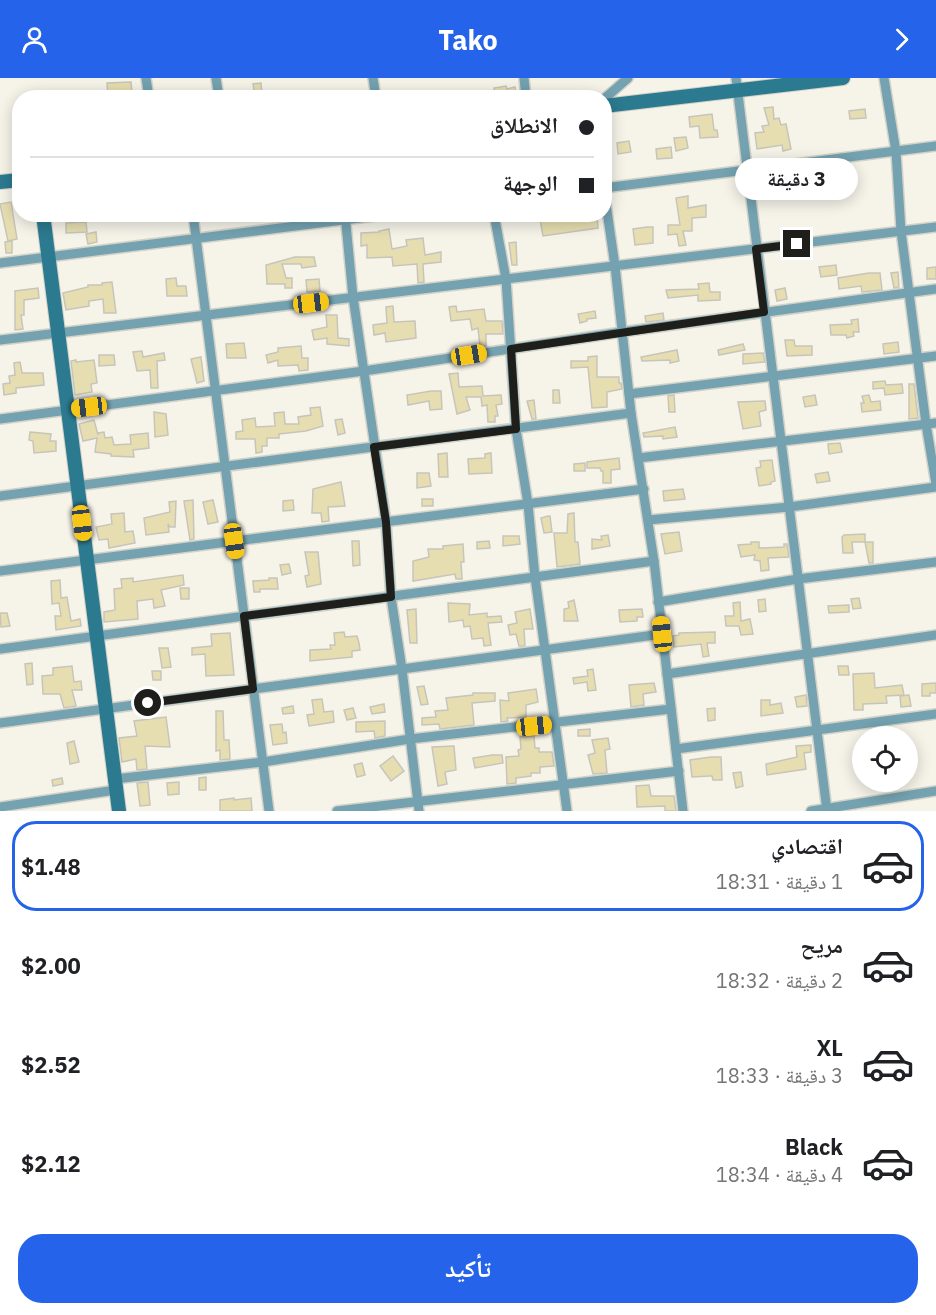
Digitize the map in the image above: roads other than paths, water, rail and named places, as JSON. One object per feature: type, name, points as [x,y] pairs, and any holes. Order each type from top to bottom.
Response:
[{"type":"street","points":[[612,92],[628,78]]},
{"type":"street","points":[[612,105],[736,84],[843,78]]},
{"type":"street","points":[[648,520],[789,507],[936,486],[901,231],[896,152],[885,78]]},
{"type":"street","points":[[736,84],[827,810]]},
{"type":"street","points":[[612,188],[936,146]]},
{"type":"street","points":[[44,222],[119,811]]},
{"type":"street","points":[[194,222],[269,811]]},
{"type":"street","points":[[0,263],[196,239],[311,222]]},
{"type":"street","points":[[346,222],[353,297],[386,522],[391,597],[418,806]]},
{"type":"street","points":[[495,222],[506,279],[516,429],[528,504],[535,578],[567,811]]},
{"type":"street","points":[[609,222],[631,413],[654,561],[683,811]]},
{"type":"street","points":[[0,340],[936,227]]},
{"type":"street","points":[[0,419],[364,371],[622,332],[936,289]]},
{"type":"street","points":[[629,394],[936,356]]},
{"type":"street","points":[[0,496],[631,413]]},
{"type":"street","points":[[639,458],[936,423]]},
{"type":"street","points":[[0,571],[644,489]]},
{"type":"street","points":[[0,649],[654,561]]},
{"type":"street","points":[[658,602],[798,579],[936,562]]},
{"type":"street","points":[[0,723],[662,634]]},
{"type":"street","points":[[666,674],[936,635]]},
{"type":"street","points":[[0,807],[116,784],[411,739],[671,709]]},
{"type":"street","points":[[676,749],[936,714]]},
{"type":"street","points":[[337,811],[418,806],[678,771]]},
{"type":"street","points":[[811,811],[936,791]]}]
